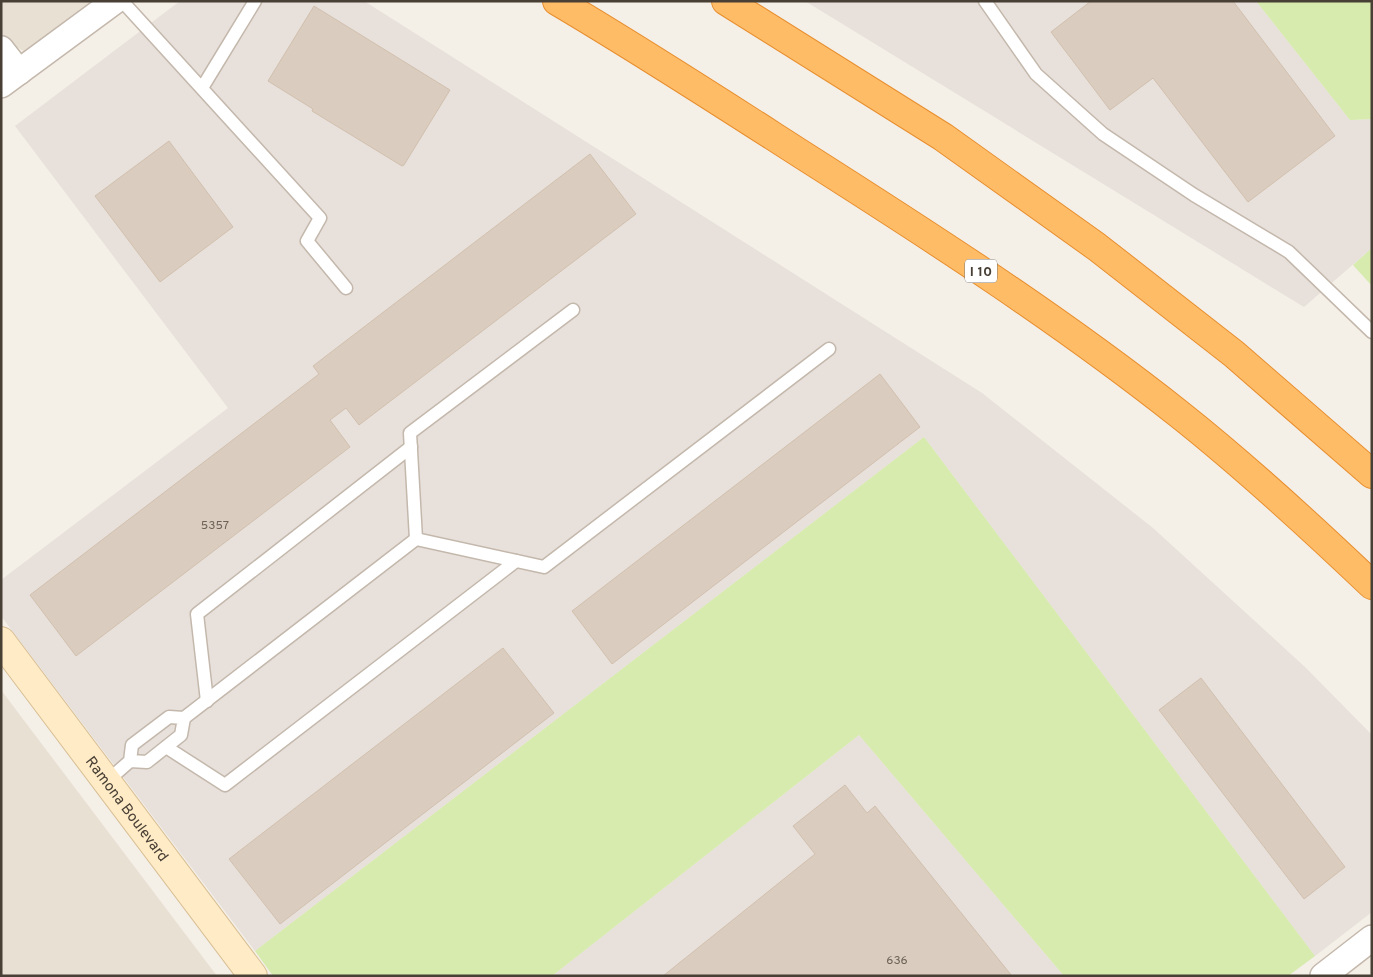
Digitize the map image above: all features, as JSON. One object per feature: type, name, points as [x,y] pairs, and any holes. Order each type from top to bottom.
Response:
[{"type":"highway","name":"I 10","points":[[557,1],[622,39],[921,230],[1056,322],[1180,415],[1305,522],[1372,585]]},
{"type":"highway","points":[[726,1],[943,137],[1097,247],[1234,354],[1372,474]]},
{"type":"street","points":[[1,49],[10,79],[115,1]]},
{"type":"street","name":"Ramona Boulevard","points":[[1,641],[253,976]]},
{"type":"street","points":[[1324,976],[1372,938]]},
{"type":"lane","points":[[122,1],[320,218],[307,241],[346,288]]},
{"type":"lane","points":[[202,88],[255,1]]},
{"type":"lane","points":[[985,1],[1036,74],[1103,134],[1194,195],[1289,252],[1372,332]]},
{"type":"lane","points":[[416,539],[410,433],[572,310]]},
{"type":"lane","points":[[416,539],[544,567],[829,349]]},
{"type":"lane","points":[[206,701],[197,614],[411,447]]},
{"type":"lane","points":[[130,762],[132,745],[169,717],[184,718],[416,539]]},
{"type":"lane","points":[[166,747],[225,785],[516,561]]},
{"type":"lane","points":[[106,782],[130,762],[147,762],[181,735],[184,718]]},
{"type":"shaded area","points":[[1,1],[101,1],[27,53],[8,42],[1,32]]},
{"type":"shaded area","points":[[180,1],[364,1],[982,393],[1153,528],[1305,667],[1372,735],[1372,912],[1315,956],[924,437],[255,951],[1,616],[1,580],[228,408],[15,126]]},
{"type":"shaded area","points":[[805,1],[1256,1],[1350,120],[1372,119],[1372,248],[1304,307]]},
{"type":"shaded area","points":[[1,690],[217,976],[1,976]]},
{"type":"shaded area","points":[[859,735],[1064,976],[552,976]]},
{"type":"green space","points":[[1256,1],[1372,1],[1372,119],[1350,120]]},
{"type":"green space","points":[[1372,248],[1372,286],[1353,265]]},
{"type":"green space","points":[[924,437],[1315,956],[1288,976],[1064,976],[859,735],[552,976],[273,976],[255,951]]},
{"type":"building","points":[[1091,1],[1233,1],[1335,136],[1248,202],[1153,78],[1110,110],[1051,32]]},
{"type":"building","points":[[314,6],[450,90],[404,165],[402,166],[312,111],[313,109],[268,81]]},
{"type":"building","points":[[169,141],[233,227],[160,282],[95,196]]},
{"type":"building","points":[[590,154],[636,214],[359,425],[346,408],[330,420],[350,447],[76,656],[30,595],[319,374],[313,366]]},
{"type":"building","points":[[880,374],[920,427],[612,664],[572,611]]},
{"type":"building","points":[[503,648],[554,713],[280,924],[229,859]]},
{"type":"building","points":[[1201,678],[1345,867],[1304,899],[1159,710]]},
{"type":"building","points":[[845,785],[867,813],[875,806],[1012,976],[663,976],[815,854],[793,826]]}]
